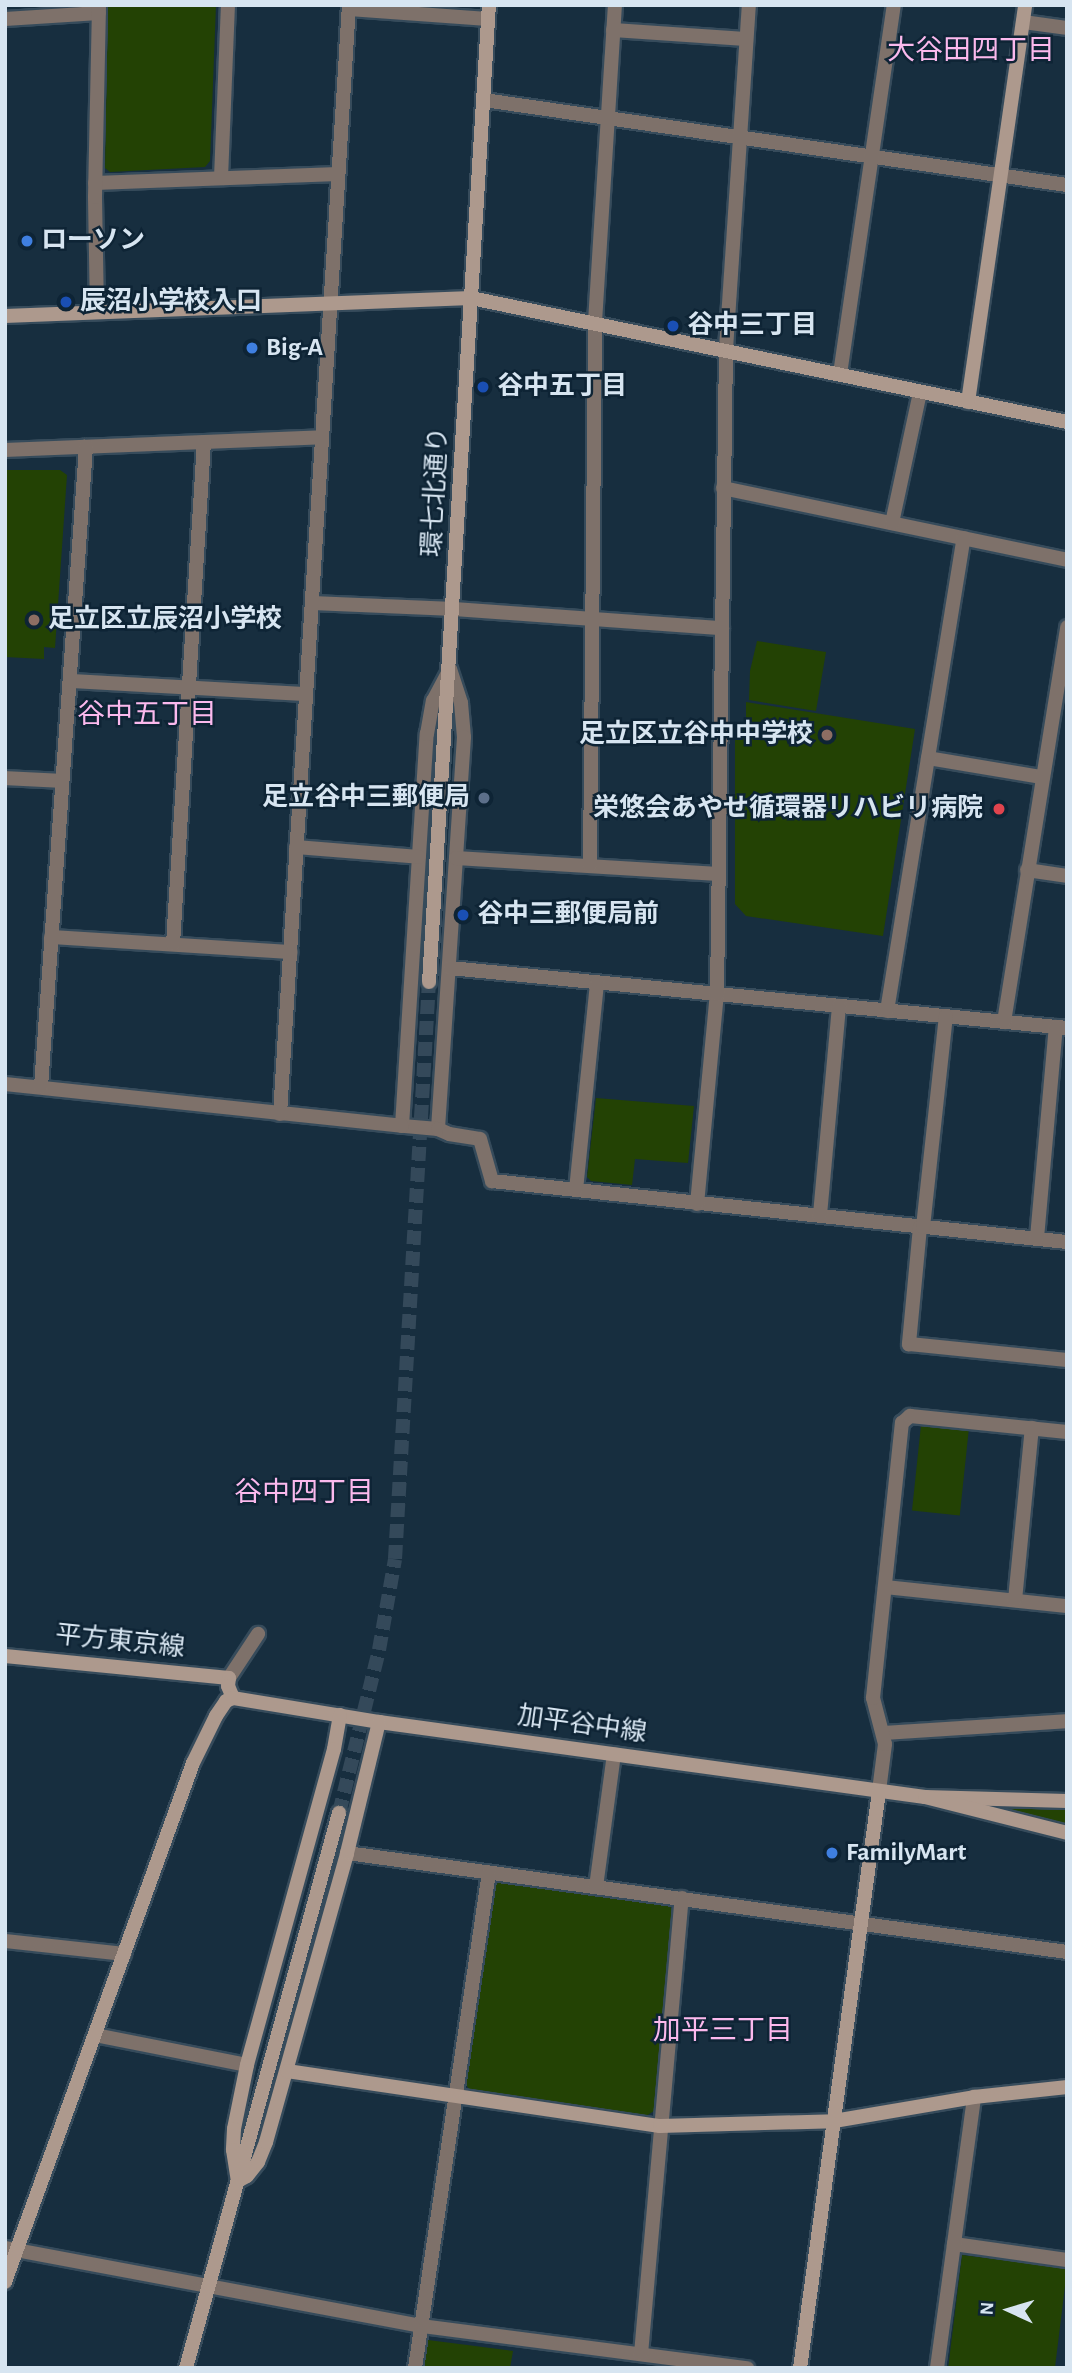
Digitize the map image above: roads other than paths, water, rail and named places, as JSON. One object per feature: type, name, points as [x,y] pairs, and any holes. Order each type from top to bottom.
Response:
[{"type":"street","points":[[221,178],[228,5]]},
{"type":"street","points":[[590,866],[595,322],[615,5]]},
{"type":"street","points":[[697,1204],[717,994],[726,349],[749,5]]},
{"type":"street","points":[[840,374],[894,5]]},
{"type":"street","points":[[968,402],[1025,5]]},
{"type":"street","points":[[280,1114],[349,7],[489,12]]},
{"type":"street","points":[[5,19],[99,9],[95,183],[97,312]]},
{"type":"street","name":"環七北通り","points":[[429,982],[489,12]]},
{"type":"street","points":[[1023,22],[1067,28]]},
{"type":"street","points":[[613,30],[746,38]]},
{"type":"street","points":[[484,100],[1067,185]]},
{"type":"street","points":[[95,183],[338,174]]},
{"type":"street","points":[[5,316],[471,298],[1067,422]]},
{"type":"street","points":[[892,523],[920,392]]},
{"type":"street","points":[[5,450],[321,438]]},
{"type":"street","points":[[173,944],[204,442]]},
{"type":"street","points":[[41,1087],[86,447]]},
{"type":"street","points":[[723,488],[1067,560]]},
{"type":"street","points":[[887,1011],[964,538]]},
{"type":"street","points":[[312,603],[454,609],[591,621],[722,628]]},
{"type":"street","points":[[1004,1022],[1067,627]]},
{"type":"street","points":[[401,1126],[427,734],[433,701],[450,669]]},
{"type":"street","points":[[438,1129],[464,737],[461,703],[450,669]]},
{"type":"street","points":[[70,681],[306,694]]},
{"type":"street","points":[[928,758],[1042,777]]},
{"type":"street","points":[[5,778],[62,781]]},
{"type":"street","points":[[296,847],[419,857]]},
{"type":"street","points":[[456,858],[719,874]]},
{"type":"street","points":[[1027,870],[1067,876]]},
{"type":"street","points":[[51,937],[291,952]]},
{"type":"street","points":[[450,968],[1061,1027],[1037,1238]]},
{"type":"street","points":[[576,1190],[597,983]]},
{"type":"street","points":[[820,1215],[839,1006]]},
{"type":"street","points":[[946,1016],[909,1344],[1067,1360]]},
{"type":"street","points":[[5,1084],[438,1129],[449,1134],[480,1139],[492,1181],[1067,1242]]},
{"type":"street","points":[[800,2368],[885,1744],[873,1698],[902,1423],[910,1416],[1067,1432]]},
{"type":"street","points":[[1015,1600],[1032,1428]]},
{"type":"street","points":[[885,1587],[1067,1606]]},
{"type":"street","points":[[5,2282],[11,2249],[95,2035],[193,1763],[216,1716],[226,1702],[233,1698],[228,1686],[229,1678],[258,1634]]},
{"type":"street","name":"平方東京線","points":[[5,1656],[229,1678]]},
{"type":"street","name":"加平谷中線","points":[[233,1698],[379,1722],[925,1797],[1067,1801]]},
{"type":"street","points":[[238,2182],[233,2150],[234,2129],[247,2065],[334,1749],[340,1716]]},
{"type":"street","points":[[883,1733],[1067,1721]]},
{"type":"street","points":[[238,2182],[247,2176],[258,2162],[286,2071],[347,1853],[379,1722]]},
{"type":"street","points":[[596,1886],[614,1754]]},
{"type":"street","name":"加平谷中線","points":[[925,1797],[1067,1833]]},
{"type":"street","points":[[186,2368],[339,1813]]},
{"type":"street","points":[[347,1853],[1067,1952]]},
{"type":"street","points":[[415,2368],[458,2097],[489,1871]]},
{"type":"street","points":[[641,2354],[682,1898]]},
{"type":"street","points":[[5,1941],[124,1954]]},
{"type":"street","points":[[95,2035],[247,2065]]},
{"type":"street","points":[[286,2071],[660,2126],[834,2121],[974,2097],[1067,2087]]},
{"type":"street","points":[[937,2368],[974,2097]]},
{"type":"street","points":[[954,2244],[1067,2260]]},
{"type":"street","points":[[11,2249],[422,2326],[747,2368]]},
{"type":"tunnel","points":[[339,1813],[379,1650],[395,1559],[429,982]]},
{"type":"place","name":"ローソン","points":[[27,241]]},
{"type":"place","name":"辰沼小学校入口","points":[[66,302]]},
{"type":"place","name":"谷中三丁目","points":[[673,326]]},
{"type":"place","name":"Big-A","points":[[252,348]]},
{"type":"place","name":"谷中五丁目","points":[[483,387]]},
{"type":"place","name":"足立区立辰沼小学校","points":[[34,620]]},
{"type":"place","name":"足立区立谷中中学校","points":[[827,735]]},
{"type":"place","name":"足立谷中三郵便局","points":[[484,798]]},
{"type":"place","name":"栄悠会あやせ循環器リハビリ病院","points":[[999,809]]},
{"type":"place","name":"谷中三郵便局前","points":[[463,915]]},
{"type":"place","name":"FamilyMart","points":[[832,1853]]},
{"type":"district","name":"大谷田四丁目","points":[[971,51]]},
{"type":"district","name":"谷中五丁目","points":[[147,715]]},
{"type":"district","name":"谷中四丁目","points":[[304,1493]]},
{"type":"district","name":"加平三丁目","points":[[723,2031]]}]
